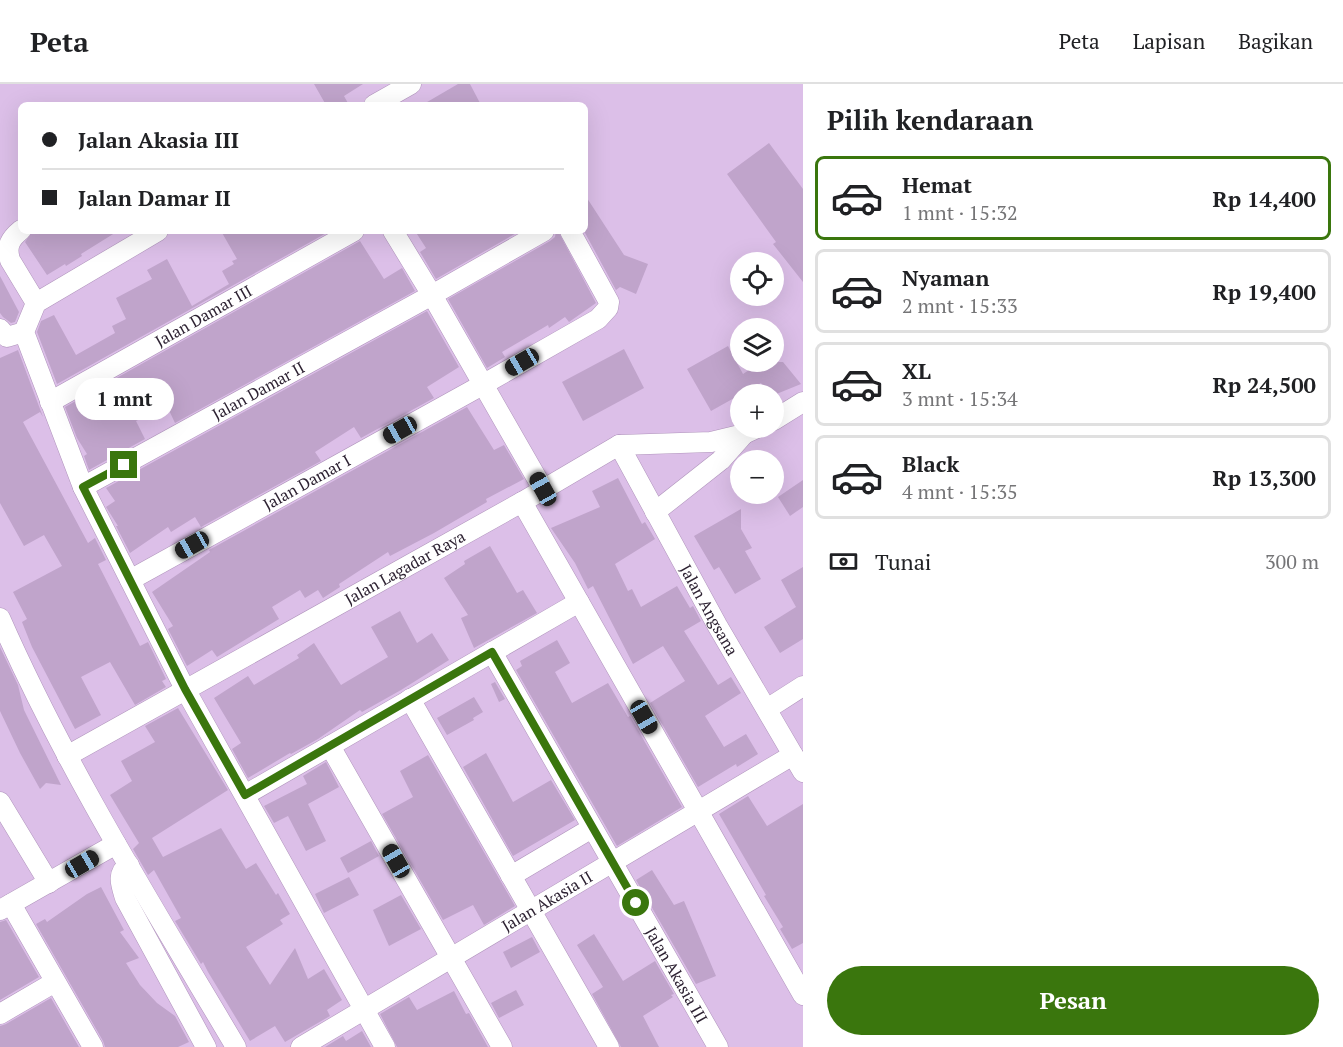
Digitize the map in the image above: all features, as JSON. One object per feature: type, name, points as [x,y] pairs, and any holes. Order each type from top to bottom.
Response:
[{"type":"street","points":[[379,102],[411,84]]},
{"type":"street","points":[[18,233],[8,245],[10,260],[36,303]]},
{"type":"street","points":[[153,234],[36,303],[24,332],[83,487],[129,580],[185,689],[385,1047]]},
{"type":"street","name":"Jalan Damar III","points":[[50,402],[349,234]]},
{"type":"street","points":[[395,234],[543,489]]},
{"type":"street","name":"Jalan Damar II","points":[[83,487],[539,234]]},
{"type":"street","name":"Jalan Damar I","points":[[129,580],[598,319],[608,308],[606,295],[572,234]]},
{"type":"street","points":[[0,329],[7,337],[24,332]]},
{"type":"street","points":[[784,414],[803,402]]},
{"type":"street","name":"Jalan Lagadar Raya","points":[[67,756],[522,502],[619,445],[711,442],[730,437]]},
{"type":"street","points":[[655,512],[722,460],[743,438]]},
{"type":"street","name":"Jalan Angsana","points":[[619,445],[717,625],[798,764]]},
{"type":"street","points":[[522,502],[803,995]]},
{"type":"street","points":[[245,795],[579,602]]},
{"type":"street","points":[[0,618],[67,756],[116,844],[236,1047]]},
{"type":"street","name":"Jalan Akasia III","points":[[492,652],[718,1047]]},
{"type":"street","points":[[767,709],[803,686]]},
{"type":"street","points":[[410,699],[609,1047]]},
{"type":"street","points":[[330,746],[502,1047]]},
{"type":"street","name":"Jalan Akasia II","points":[[301,1047],[698,812],[798,764]]},
{"type":"street","points":[[1,806],[49,883]]},
{"type":"street","points":[[511,876],[592,828]]},
{"type":"street","points":[[93,1047],[55,982],[5,907],[116,844]]},
{"type":"street","points":[[129,865],[122,869],[120,874],[125,898],[206,1047]]},
{"type":"street","points":[[0,1014],[55,982]]},
{"type":"building","points":[[314,84],[363,84],[344,96],[347,102],[324,102]]},
{"type":"building","points":[[458,84],[470,84],[479,102],[427,102]]},
{"type":"building","points":[[769,143],[803,189],[803,282],[784,258],[784,252],[779,252],[773,244],[776,242],[727,174]]},
{"type":"building","points":[[588,200],[624,255],[648,264],[636,294],[620,287],[616,290],[586,234],[588,234]]},
{"type":"building","points":[[31,234],[113,234],[66,266],[65,264],[47,275],[25,242]]},
{"type":"building","points":[[223,234],[325,234],[57,384],[37,332],[41,321],[54,315],[76,355],[115,333],[112,326],[126,319],[116,298],[152,279],[147,270],[167,259],[192,306],[229,284],[222,271],[234,264],[232,261],[237,259]]},
{"type":"building","points":[[417,234],[515,234],[436,279],[420,252],[426,248]]},
{"type":"building","points":[[556,234],[560,234],[596,303],[569,322],[565,317],[549,328],[548,325],[502,352],[505,357],[487,368],[448,299],[555,237]]},
{"type":"building","points":[[360,241],[384,279],[402,268],[415,291],[175,423],[167,406],[136,421],[145,439],[89,470],[84,456],[87,454],[77,438],[65,407]]},
{"type":"building","points":[[0,276],[19,312],[15,322],[11,323],[0,313]]},
{"type":"building","points":[[427,311],[459,367],[427,387],[434,398],[361,438],[354,427],[315,452],[321,461],[201,527],[195,517],[171,532],[168,527],[130,553],[116,526],[118,526],[106,507],[115,501],[106,488]]},
{"type":"building","points":[[728,346],[730,372],[742,372],[743,374],[746,372],[784,372],[784,363],[801,384],[784,391],[784,384],[730,384],[730,400],[711,411],[687,369]]},
{"type":"building","points":[[624,349],[644,388],[583,421],[562,382]]},
{"type":"building","points":[[18,350],[43,417],[40,412],[23,422],[88,543],[95,538],[106,560],[98,564],[140,646],[148,642],[166,679],[162,681],[166,687],[135,705],[110,662],[81,677],[101,715],[75,729],[32,647],[22,622],[27,619],[13,592],[62,566],[44,535],[24,546],[0,503],[0,358]]},
{"type":"building","points":[[467,407],[494,450],[504,445],[524,479],[486,499],[487,502],[434,533],[390,556],[388,552],[339,584],[340,587],[323,598],[318,590],[305,598],[300,590],[272,607],[279,619],[217,657],[212,650],[187,666],[168,629],[173,626],[152,592],[210,552],[209,550]]},
{"type":"building","points":[[618,478],[642,524],[645,522],[655,539],[615,564],[628,591],[632,589],[641,607],[677,586],[690,608],[693,606],[701,621],[684,631],[718,685],[731,677],[741,693],[705,716],[724,747],[746,734],[758,754],[737,767],[736,764],[698,787],[650,703],[685,681],[663,646],[633,664],[593,586],[588,589],[575,563],[551,528],[600,507],[592,491]]},
{"type":"building","points":[[803,480],[803,507],[790,516],[782,504],[784,493]]},
{"type":"building","points":[[741,509],[741,529],[752,548],[745,551],[761,579],[735,594],[719,567],[714,570],[694,536]]},
{"type":"building","points":[[490,546],[517,593],[523,590],[537,613],[474,648],[461,618],[468,615],[444,578],[465,564],[464,561]]},
{"type":"building","points":[[803,567],[803,639],[780,653],[764,627],[796,607],[781,580]]},
{"type":"building","points":[[400,611],[417,643],[432,633],[449,660],[362,712],[360,710],[318,739],[248,778],[232,749],[241,743],[214,698],[248,676],[254,685],[299,658],[297,655],[314,643],[341,685],[388,657],[371,627]]},
{"type":"building","points":[[557,640],[570,663],[555,672],[572,703],[608,683],[628,717],[630,716],[682,807],[617,846],[516,670],[522,666],[520,661]]},
{"type":"building","points":[[0,647],[18,685],[24,710],[61,785],[46,783],[40,789],[0,711]]},
{"type":"building","points":[[495,682],[505,699],[499,702],[491,684]]},
{"type":"building","points":[[474,697],[483,712],[473,718],[474,720],[447,735],[437,718]]},
{"type":"building","points":[[178,708],[228,790],[152,838],[163,857],[221,828],[246,869],[256,863],[290,914],[280,920],[283,924],[246,947],[270,985],[295,948],[308,979],[324,969],[342,1000],[327,1010],[330,1016],[285,1042],[275,1026],[250,1041],[203,962],[201,964],[175,921],[181,918],[154,870],[148,875],[133,849],[139,843],[110,795],[132,781],[121,761],[155,742],[145,726]]},
{"type":"building","points":[[486,753],[513,802],[551,780],[575,820],[513,856],[463,767]]},
{"type":"building","points":[[428,755],[515,906],[484,925],[473,905],[443,920],[382,814],[413,797],[400,771]]},
{"type":"building","points":[[326,762],[339,787],[308,804],[326,841],[306,851],[288,816],[274,823],[264,806],[307,784],[303,776]]},
{"type":"building","points":[[748,796],[767,826],[803,804],[803,943],[792,949],[780,929],[783,927],[764,896],[766,895],[719,814]]},
{"type":"building","points":[[371,841],[379,856],[348,873],[340,858]]},
{"type":"building","points":[[652,870],[674,905],[684,901],[716,976],[696,984],[636,880]]},
{"type":"building","points":[[349,877],[359,895],[324,913],[315,894]]},
{"type":"building","points":[[101,887],[124,930],[120,932],[139,958],[126,963],[140,985],[157,1003],[175,1016],[189,1042],[178,1047],[105,1047],[36,924],[45,919],[47,922]]},
{"type":"building","points":[[401,895],[421,929],[389,946],[373,910]]},
{"type":"building","points":[[6,920],[39,977],[0,1000],[0,922]]},
{"type":"building","points":[[594,934],[623,981],[655,961],[674,994],[671,995],[673,997],[643,1016],[659,1047],[621,1047],[592,994],[603,987],[577,945]]},
{"type":"building","points":[[532,937],[540,952],[511,968],[503,952]]},
{"type":"building","points":[[516,990],[524,1005],[499,1018],[491,1003]]},
{"type":"building","points":[[454,991],[488,1047],[397,1047],[380,1014],[409,997],[417,1010]]},
{"type":"building","points":[[51,998],[79,1047],[0,1047],[0,1026]]},
{"type":"building","points":[[362,1031],[371,1047],[325,1047],[343,1036],[346,1041]]},
{"type":"route","points":[[124,465],[83,487],[185,689],[245,795],[492,652],[636,903]]}]
